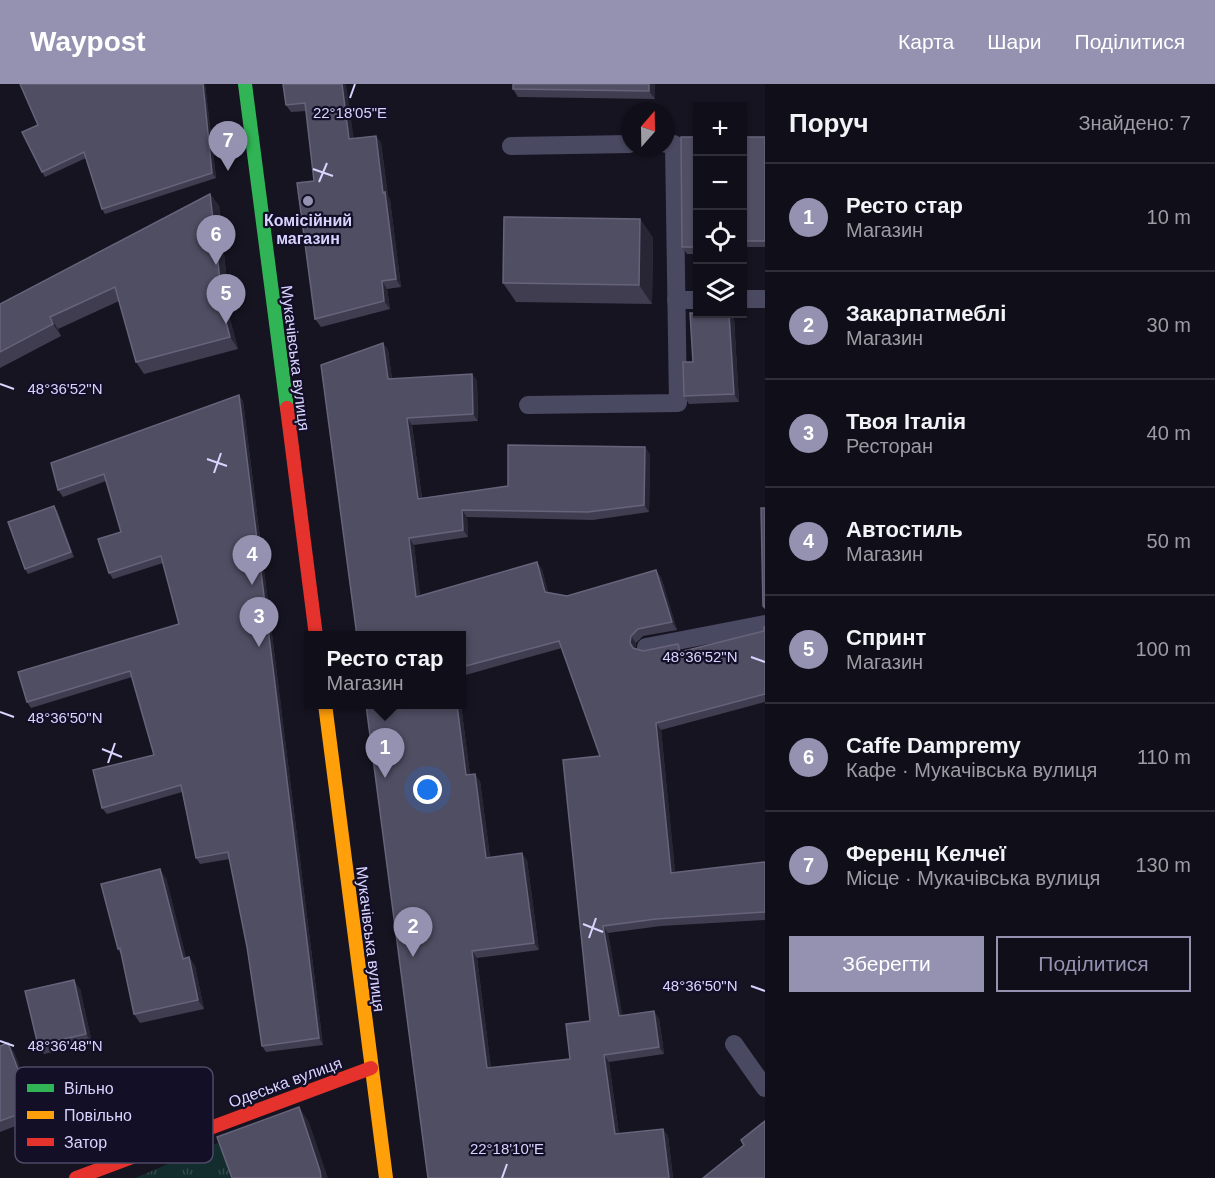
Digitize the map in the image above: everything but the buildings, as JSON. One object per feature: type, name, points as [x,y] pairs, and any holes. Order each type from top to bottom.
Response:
[{"type":"main road","name":"Мукачівська вулиця","points":[[245,84],[315,631]]},
{"type":"main road","name":"Мукачівська вулиця","points":[[326,709],[386,1178]]},
{"type":"main road","name":"Одеська вулиця","points":[[213,1127],[371,1068]]},
{"type":"main road","name":"Одеська вулиця","points":[[75,1178],[115,1163]]},
{"type":"lane","points":[[511,146],[621,144]]},
{"type":"lane","points":[[528,405],[678,403],[674,156]]},
{"type":"lane","points":[[747,299],[765,299]]},
{"type":"lane","points":[[676,300],[693,300]]},
{"type":"lane","points":[[646,647],[765,624]]},
{"type":"lane","points":[[734,1044],[765,1088]]},
{"type":"green space","points":[[220,1142],[231,1178],[135,1178],[170,1163],[213,1163],[213,1145]]},
{"type":"traffic: fast","points":[[245,84],[287,408]]},
{"type":"traffic: slow","points":[[326,709],[386,1178]]},
{"type":"traffic: jam","points":[[287,408],[315,631]]},
{"type":"traffic: jam","points":[[213,1127],[371,1068]]},
{"type":"traffic: jam","points":[[76,1178],[116,1163]]},
{"type":"place","name":"Ференц Келчеї","points":[[228,171]]},
{"type":"place","name":"Комісійний магазин","points":[[308,201]]},
{"type":"place","name":"Caffe Dampremy","points":[[216,265]]},
{"type":"place","name":"Спринт","points":[[226,324]]},
{"type":"place","name":"Автостиль","points":[[252,585]]},
{"type":"place","name":"Твоя Італія","points":[[259,647]]},
{"type":"place","name":"Ресто стар","points":[[385,778]]},
{"type":"place","name":"Закарпатмеблі","points":[[413,957]]}]
